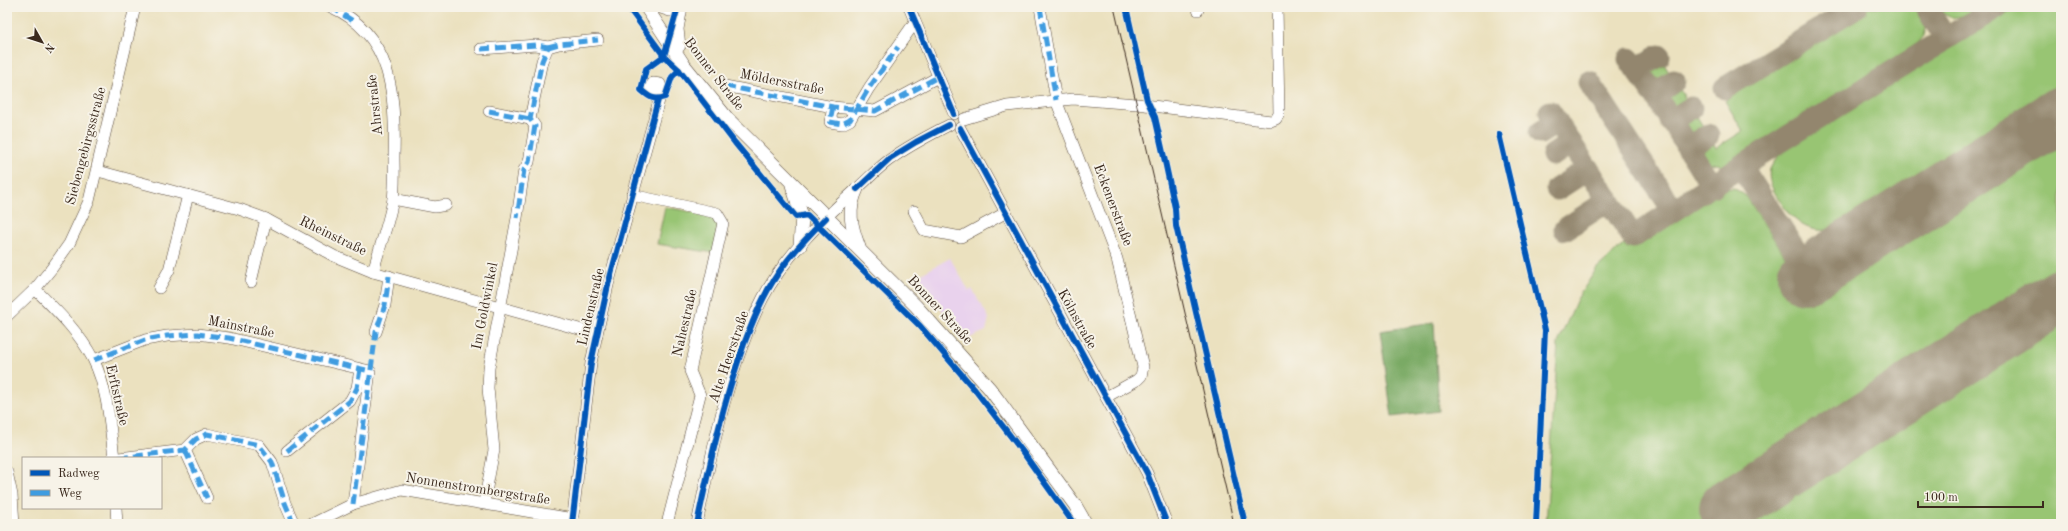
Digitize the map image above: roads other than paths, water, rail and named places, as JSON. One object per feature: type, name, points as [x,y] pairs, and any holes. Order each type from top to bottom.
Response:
[{"type":"main road","name":"Bonner Straße","points":[[646,7],[693,78],[746,138],[916,306],[990,389],[1075,505],[1086,524]]},
{"type":"main road","name":"Bonner Straße","points":[[657,7],[680,46],[746,138]]},
{"type":"main road","points":[[791,183],[802,216],[800,246]]},
{"type":"main road","points":[[857,188],[851,204],[850,218],[861,251]]},
{"type":"street","name":"Siebengebirgsstraße","points":[[7,316],[35,289],[69,244],[89,201],[98,171],[135,7]]},
{"type":"street","points":[[657,7],[670,11],[676,7]]},
{"type":"street","points":[[680,46],[678,29],[682,7]]},
{"type":"street","points":[[909,7],[938,77],[952,119]]},
{"type":"street","name":"Eckenerstraße","points":[[1040,7],[1056,100],[1117,259],[1143,367],[1141,376],[1137,380],[1106,397]]},
{"type":"street","points":[[826,218],[890,158],[952,119],[961,115],[962,124],[1007,106],[1073,99],[1137,104],[1271,120],[1276,119],[1279,114],[1277,7]]},
{"type":"street","name":"Ahrstraße","points":[[336,8],[365,31],[378,48],[386,63],[389,78],[394,128],[393,199],[373,272]]},
{"type":"street","name":"Möldersstraße","points":[[833,107],[830,122],[842,124],[850,120],[858,110],[869,88],[915,22]]},
{"type":"street","points":[[482,49],[536,45],[548,47],[559,44],[598,40]]},
{"type":"street","name":"Im Goldwinkel","points":[[484,503],[494,450],[488,388],[489,368],[524,170],[529,162],[535,126],[530,119],[542,61],[548,47]]},
{"type":"street","points":[[858,110],[875,111],[938,77]]},
{"type":"street","name":"Möldersstraße","points":[[725,86],[833,107],[858,110]]},
{"type":"street","name":"Lindenstraße","points":[[572,521],[591,363],[608,285],[658,100]]},
{"type":"street","points":[[489,111],[530,119]]},
{"type":"street","name":"Kölnstraße","points":[[962,124],[1005,213],[1147,473],[1167,524]]},
{"type":"street","name":"Rheinstraße","points":[[98,171],[239,209],[266,219],[334,256],[373,272],[597,334]]},
{"type":"street","points":[[159,288],[170,270],[188,195]]},
{"type":"street","name":"Nahestraße","points":[[632,196],[717,213],[723,223],[690,371],[700,395],[667,524]]},
{"type":"street","points":[[393,199],[435,207],[446,205]]},
{"type":"street","points":[[914,211],[924,230],[961,237],[1005,213]]},
{"type":"street","name":"Alte Heerstraße","points":[[696,524],[717,431],[749,332],[763,298],[777,275],[800,246],[826,218]]},
{"type":"street","points":[[251,282],[266,219]]},
{"type":"street","points":[[376,332],[385,305],[389,276]]},
{"type":"street","name":"Erftstraße","points":[[35,289],[63,317],[80,338],[94,360],[103,386],[114,457]]},
{"type":"street","name":"Mainstraße","points":[[94,360],[145,340],[167,336],[197,334],[229,338],[360,369]]},
{"type":"street","points":[[287,451],[350,401],[357,388],[360,369],[370,372],[353,504]]},
{"type":"street","points":[[127,457],[185,450],[196,439],[207,434],[259,445],[272,462],[285,503],[294,524]]},
{"type":"street","points":[[185,450],[207,498]]},
{"type":"street","points":[[7,472],[12,495],[14,524]]},
{"type":"street","name":"Nonnenstrombergstraße","points":[[312,524],[353,504],[402,490],[484,503],[572,521]]},
{"type":"street","points":[[116,509],[117,524]]},
{"type":"tram line","points":[[1114,7],[1234,524]]}]
